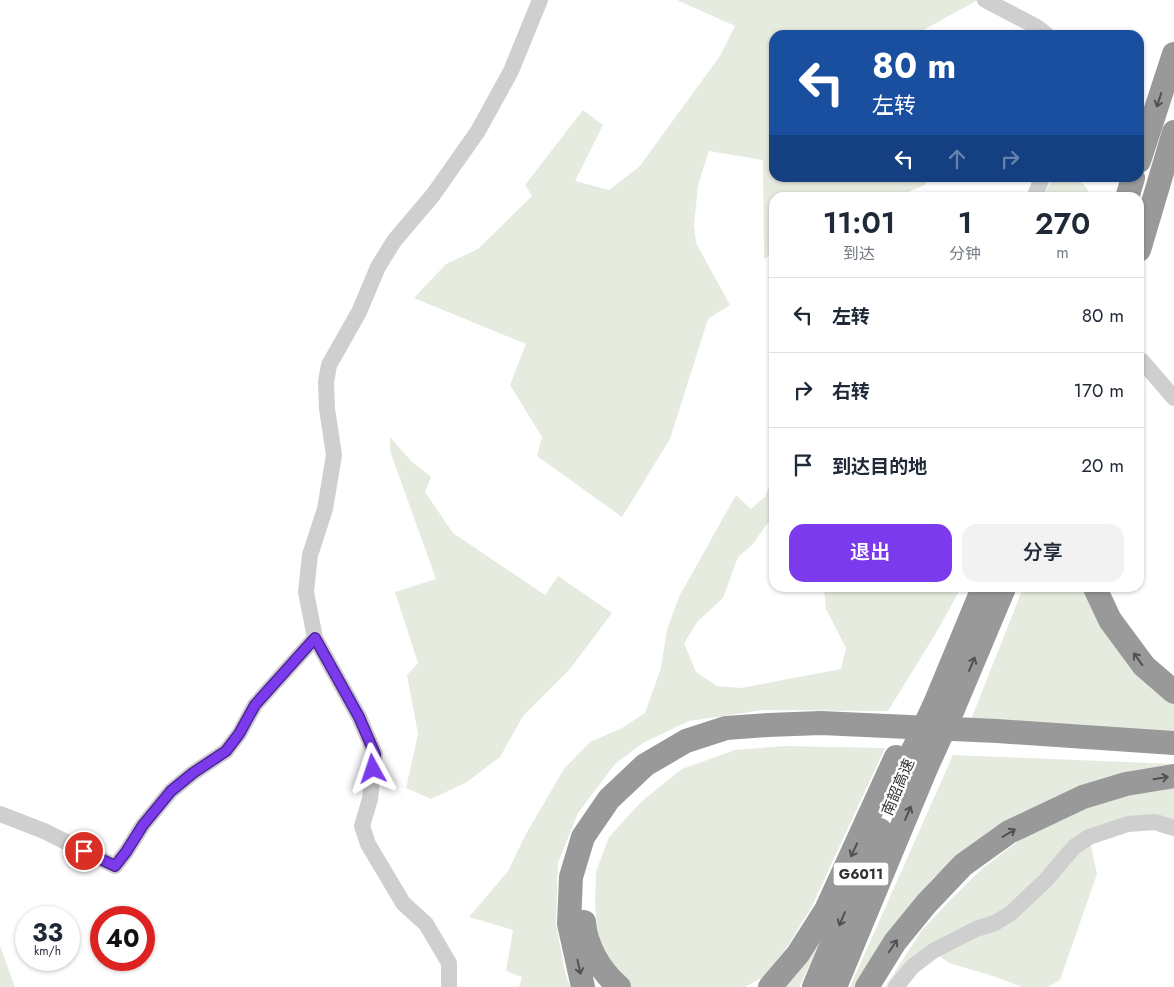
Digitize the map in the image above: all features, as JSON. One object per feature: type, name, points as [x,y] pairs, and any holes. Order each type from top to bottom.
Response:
[{"type":"highway","points":[[1144,146],[1174,54]]},
{"type":"highway","points":[[1144,199],[1174,112]]},
{"type":"highway","points":[[1144,233],[1174,132]]},
{"type":"highway","points":[[770,987],[798,954],[826,910],[910,762],[936,706],[976,592]]},
{"type":"highway","name":"南韶高速","points":[[814,987],[910,762],[936,706],[981,592]]},
{"type":"highway","name":"南韶高速","points":[[936,706],[1002,592]]},
{"type":"highway","points":[[1097,592],[1110,620],[1144,666],[1174,692]]},
{"type":"highway","points":[[583,987],[569,924],[571,878],[583,836],[609,800],[645,765],[686,741],[726,728],[768,724],[821,723],[1174,743]]},
{"type":"highway","points":[[619,987],[609,978],[596,960],[585,933],[583,901],[587,867],[603,828],[625,796],[660,768],[702,749],[790,734],[860,735],[1174,756]]},
{"type":"highway","name":"南韶高速","points":[[835,987],[910,762]]},
{"type":"highway","points":[[867,987],[895,942],[926,904],[963,865],[1009,832],[1083,797],[1126,784],[1174,776]]},
{"type":"street","points":[[449,987],[449,963],[426,924],[403,903],[368,844],[362,826],[370,799],[375,754],[359,717],[315,638],[306,592],[310,555],[325,509],[334,455],[327,409],[326,382],[329,365],[359,312],[378,267],[394,241],[433,195],[478,132],[511,71],[540,0]]},
{"type":"street","points":[[985,0],[1007,5],[1041,30]]},
{"type":"street","points":[[1144,362],[1174,398]]},
{"type":"street","points":[[0,814],[44,831],[115,866],[143,825],[171,791],[193,773],[226,751],[239,734],[255,705],[315,638]]},
{"type":"street","points":[[896,987],[912,966],[933,951],[976,929],[995,923],[1011,913],[1046,880],[1074,847],[1089,837],[1128,824],[1155,822],[1174,828]]},
{"type":"shaded area","points":[[677,0],[978,0],[923,30],[769,30],[769,182],[926,182],[925,185],[908,192],[769,192],[769,256],[764,259],[763,160],[709,151],[698,185],[694,225],[696,243],[730,305],[708,319],[670,439],[622,517],[537,456],[542,437],[510,385],[526,344],[414,298],[446,264],[478,249],[532,196],[525,185],[583,110],[603,125],[575,181],[609,190],[639,167],[720,56],[735,26]]},
{"type":"shaded area","points":[[1052,182],[1080,182],[1087,188],[1088,192],[1046,192]]},
{"type":"shaded area","points":[[390,437],[411,461],[431,477],[425,492],[453,533],[545,595],[558,576],[612,613],[570,669],[523,716],[500,757],[467,782],[431,799],[406,788],[418,734],[407,675],[418,663],[395,592],[436,579],[390,451]]},
{"type":"shaded area","points":[[769,487],[769,521],[752,545],[738,557],[723,598],[698,621],[684,643],[696,672],[717,686],[741,688],[841,669],[846,648],[826,609],[824,592],[959,592],[888,711],[763,710],[689,721],[643,743],[615,764],[578,813],[558,863],[556,924],[565,972],[570,987],[519,987],[522,977],[506,971],[513,930],[469,917],[508,871],[526,834],[564,769],[590,742],[622,728],[645,713],[661,668],[667,629],[680,595],[736,495],[751,509],[765,497]]},
{"type":"shaded area","points":[[1021,592],[1088,592],[1174,701],[1174,736],[970,722]]},
{"type":"shaded area","points":[[785,746],[885,748],[812,906],[789,944],[765,976],[745,987],[632,987],[623,981],[608,961],[598,938],[595,904],[596,872],[609,837],[642,801],[682,769],[735,750]]},
{"type":"shaded area","points":[[953,755],[1174,764],[1174,767],[970,846],[932,879],[888,937],[858,987],[850,987]]},
{"type":"shaded area","points":[[1174,786],[1174,828],[1155,822],[1089,837],[1097,874],[1060,980],[1048,987],[1022,987],[949,963],[933,951],[906,987],[885,987],[922,930],[983,868],[1030,832],[1094,800]]},
{"type":"shaded area","points":[[833,916],[799,987],[783,987]]},
{"type":"shaded area","points":[[0,946],[15,987],[0,987]]},
{"type":"route","points":[[84,851],[115,866],[143,825],[171,791],[193,773],[226,751],[239,734],[255,705],[315,638],[359,717],[375,754],[373,769]]}]
